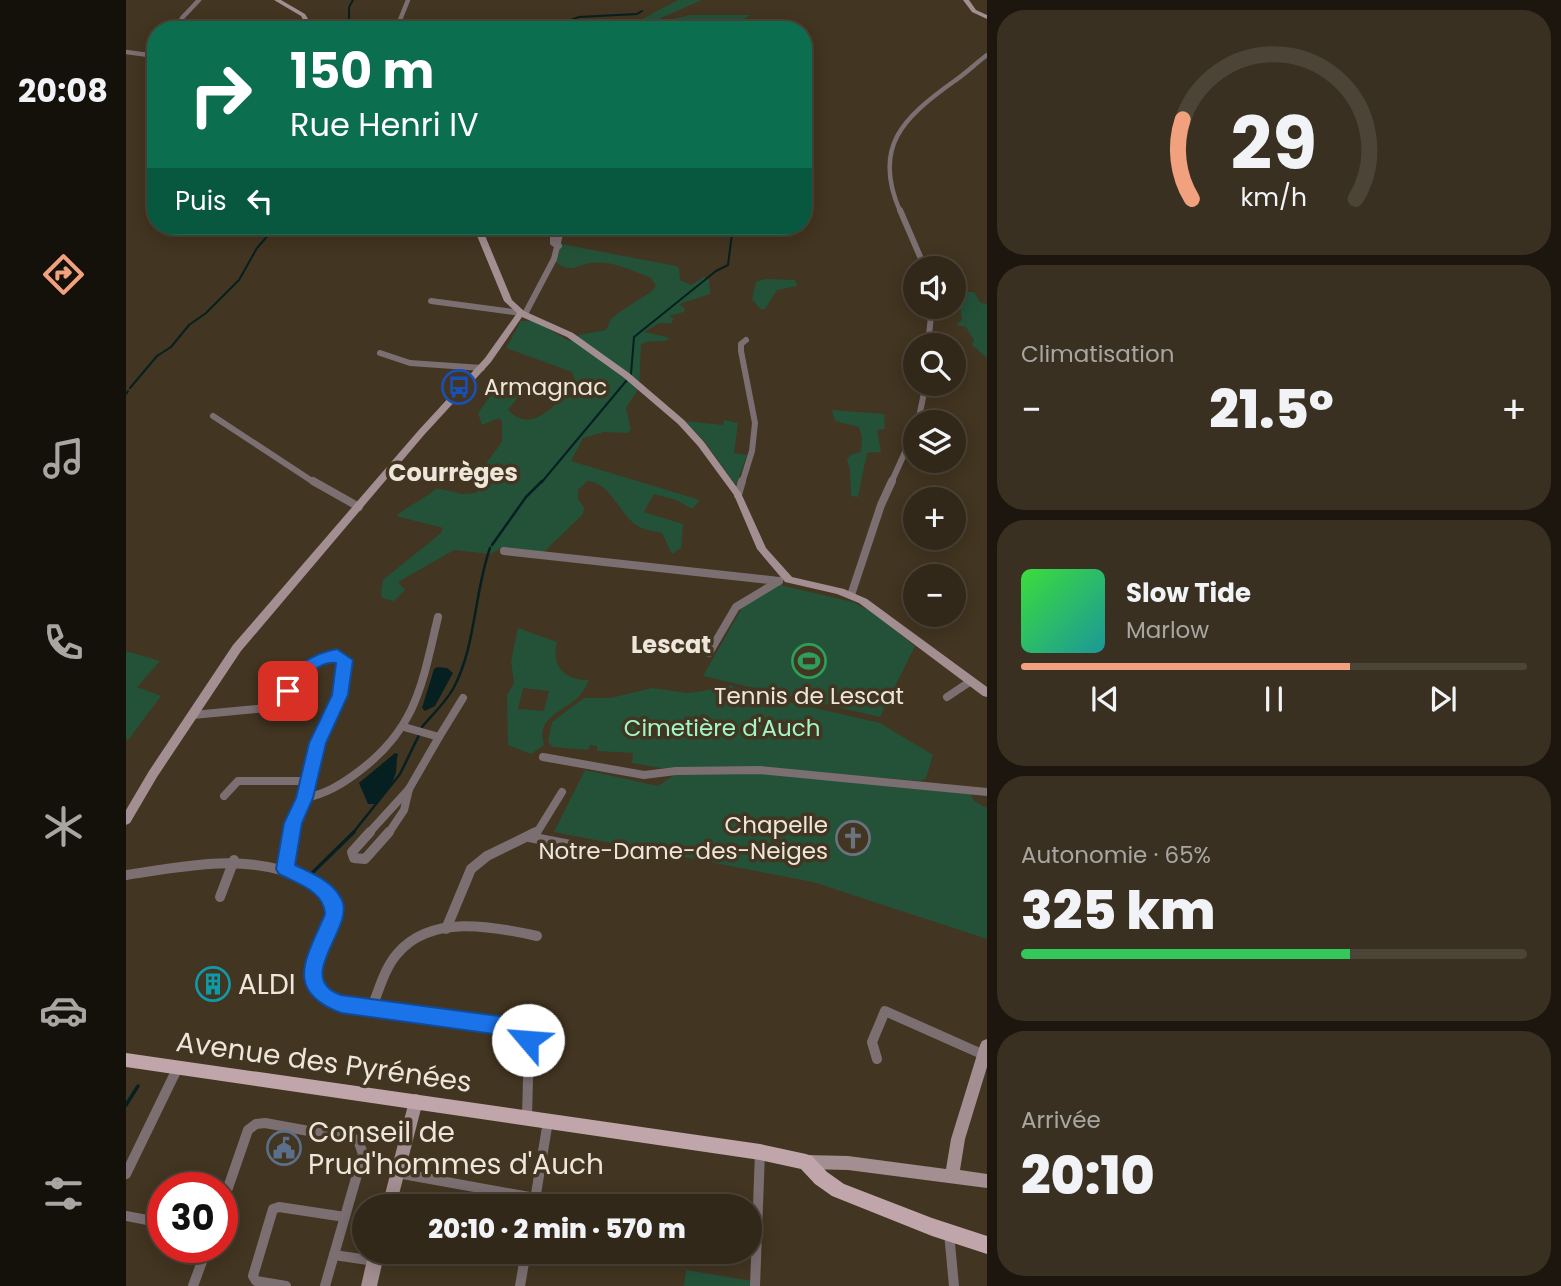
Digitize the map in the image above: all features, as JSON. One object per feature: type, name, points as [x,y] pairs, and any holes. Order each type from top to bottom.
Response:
[{"type":"main road","name":"Avenue des Pyrénées","points":[[126,1060],[760,1152],[806,1161]]},
{"type":"main road","points":[[806,1161],[821,1178],[838,1190],[987,1245]]},
{"type":"street","points":[[181,21],[199,0]]},
{"type":"street","points":[[277,0],[303,15],[307,21]]},
{"type":"street","points":[[400,21],[408,0]]},
{"type":"street","points":[[966,0],[974,11],[987,17]]},
{"type":"street","points":[[126,52],[147,55]]},
{"type":"street","points":[[920,256],[888,178],[895,139],[904,120],[924,99],[987,55]]},
{"type":"street","points":[[480,235],[503,294],[523,313]]},
{"type":"street","points":[[553,235],[553,243],[559,246]]},
{"type":"street","points":[[126,820],[237,648],[421,433],[481,368],[523,313],[559,246],[561,235]]},
{"type":"street","points":[[431,301],[523,313],[570,335],[656,400],[701,444],[738,495],[762,549],[784,581]]},
{"type":"street","points":[[738,495],[754,438],[753,412],[741,351],[741,344],[746,340]]},
{"type":"street","points":[[380,352],[410,363],[481,368]]},
{"type":"street","points":[[213,416],[323,488],[359,507]]},
{"type":"street","points":[[851,595],[881,505],[903,456]]},
{"type":"street","points":[[504,551],[784,581],[851,595],[874,607],[987,693]]},
{"type":"street","points":[[709,653],[736,607],[784,581]]},
{"type":"street","points":[[304,798],[323,795],[335,789],[385,750],[404,727],[419,686],[438,617]]},
{"type":"street","points":[[193,715],[278,707],[303,670],[330,655],[342,657],[345,665],[340,695],[317,743],[304,798],[293,823],[285,869]]},
{"type":"street","points":[[947,698],[971,681]]},
{"type":"street","points":[[409,789],[401,820],[365,859],[354,858],[352,852],[409,789],[463,698]]},
{"type":"street","points":[[404,727],[439,737]]},
{"type":"street","points":[[543,757],[645,775],[676,771],[760,770],[968,788],[987,792]]},
{"type":"street","points":[[224,796],[238,781],[309,781]]},
{"type":"street","points":[[446,929],[471,869],[487,856],[529,837],[547,819],[562,792]]},
{"type":"street","points":[[529,837],[570,845]]},
{"type":"street","points":[[219,897],[234,860]]},
{"type":"street","points":[[126,875],[234,860],[285,869],[321,887],[334,903],[334,914],[314,964],[313,979],[319,992],[341,1004],[525,1031],[528,1040],[527,1118]]},
{"type":"street","points":[[371,1009],[395,957],[404,946],[428,932],[496,928],[537,936]]},
{"type":"street","points":[[877,1059],[872,1042],[885,1011],[986,1050],[958,1139],[952,1175]]},
{"type":"street","points":[[126,1174],[178,1067]]},
{"type":"street","points":[[392,1194],[416,1101]]},
{"type":"street","points":[[535,1194],[548,1121]]},
{"type":"street","points":[[233,1172],[248,1130],[256,1124],[265,1123],[358,1140],[361,1143],[363,1154],[325,1286]]},
{"type":"street","points":[[755,1286],[760,1152]]},
{"type":"street","points":[[806,1161],[838,1162],[987,1181]]},
{"type":"street","points":[[397,1173],[496,1194]]},
{"type":"street","points":[[286,1286],[256,1281],[253,1276],[273,1209],[279,1207],[345,1217]]},
{"type":"street","points":[[126,1216],[147,1220]]},
{"type":"street","points":[[949,1233],[954,1286]]},
{"type":"street","points":[[334,1255],[352,1255]]},
{"type":"street","points":[[194,1286],[202,1263]]},
{"type":"street","points":[[369,1286],[374,1264]]},
{"type":"street","points":[[520,1286],[524,1264]]},
{"type":"green space","points":[[678,0],[702,0],[657,21],[632,21],[642,19]]},
{"type":"green space","points":[[690,15],[751,15],[740,21],[664,21]]},
{"type":"green space","points":[[561,244],[676,266],[679,268],[680,280],[691,285],[704,277],[709,280],[710,294],[682,303],[679,305],[685,308],[684,312],[669,316],[674,319],[671,323],[659,323],[644,332],[667,337],[669,340],[641,345],[639,388],[626,408],[631,429],[628,433],[604,432],[583,438],[571,461],[700,500],[692,509],[676,500],[654,494],[644,512],[683,524],[681,548],[672,554],[662,533],[636,525],[608,492],[587,481],[578,490],[578,499],[584,508],[583,514],[545,551],[541,553],[502,548],[490,554],[454,550],[398,582],[405,590],[394,601],[382,598],[383,580],[441,533],[443,528],[396,516],[437,488],[462,494],[476,493],[481,486],[487,462],[502,442],[502,421],[499,418],[482,425],[478,413],[499,384],[523,391],[508,410],[527,420],[546,413],[575,380],[572,372],[506,348],[521,321],[534,321],[569,341],[579,335],[606,330],[611,319],[656,286],[651,278],[615,265],[599,262],[570,268],[562,266],[555,262]]},
{"type":"green space","points":[[765,279],[795,280],[797,286],[777,290],[765,309],[760,309],[752,299],[756,282]]},
{"type":"green space","points":[[966,292],[974,292],[981,303],[987,304],[987,358],[972,345],[974,340],[966,327],[956,325],[966,319]]},
{"type":"green space","points":[[832,410],[884,414],[885,429],[877,430],[881,452],[867,453],[858,497],[851,496],[847,460],[850,455],[861,452],[862,437],[859,427],[835,421]]},
{"type":"green space","points":[[724,420],[738,423],[734,453],[747,455],[736,485],[705,442],[685,421],[723,425]]},
{"type":"green space","name":"Tennis de Lescat","points":[[780,585],[853,602],[870,611],[915,646],[880,717],[703,676],[743,606]]},
{"type":"green space","points":[[518,628],[557,642],[556,658],[561,670],[573,677],[589,680],[574,701],[547,721],[542,735],[544,745],[531,754],[508,745],[507,695],[514,683],[511,661]],"holes":[[[523,688],[549,691],[544,711],[518,709]]]},
{"type":"green space","points":[[126,651],[160,661],[137,687],[161,696],[128,740],[126,739]]},
{"type":"green space","name":"Cimetière d'Auch","points":[[728,685],[742,689],[741,693],[765,700],[768,697],[880,723],[933,755],[926,778],[921,781],[760,767],[661,768],[632,763],[633,753],[597,751],[597,746],[590,745],[588,750],[553,747],[548,742],[552,722],[584,698],[611,698],[652,688],[687,693]]},
{"type":"green space","name":"Cimetière d'Auch","points":[[585,770],[658,786],[677,773],[759,773],[969,791],[974,801],[987,808],[987,939],[813,882],[554,832]]},
{"type":"green space","points":[[686,1270],[752,1281],[751,1286],[684,1286]]},
{"type":"water","points":[[447,668],[453,673],[435,706],[425,711],[422,708],[434,669]]},
{"type":"water","points":[[395,753],[398,754],[393,781],[376,804],[368,804],[359,783]]},
{"type":"waterway","points":[[349,21],[349,7],[353,0]]},
{"type":"waterway","points":[[568,21],[579,17],[637,14],[642,11]]},
{"type":"waterway","points":[[130,388],[157,356],[171,347],[189,325],[206,313],[239,280],[257,248],[268,235]]},
{"type":"waterway","points":[[631,374],[634,337],[716,271],[728,265],[732,235]]},
{"type":"waterway","points":[[541,483],[627,380]]},
{"type":"waterway","points":[[492,545],[526,497],[542,481]]},
{"type":"waterway","points":[[422,727],[450,694],[461,673],[490,548]]},
{"type":"waterway","points":[[352,834],[400,774],[420,733]]},
{"type":"waterway","points":[[310,875],[352,834]]},
{"type":"waterway","points":[[126,1105],[138,1086]]},
{"type":"place","name":"Armagnac","points":[[459,387]]},
{"type":"place","name":"Tennis de Lescat","points":[[809,661]]},
{"type":"place","name":"Chapelle Notre-Dame-des-Neiges","points":[[853,838]]},
{"type":"place","name":"ALDI","points":[[213,984]]},
{"type":"place","name":"Conseil de Prud'hommes d'Auch","points":[[284,1148]]},
{"type":"district","name":"Courrèges","points":[[453,472]]},
{"type":"district","name":"Lescat","points":[[671,644]]},
{"type":"route","points":[[288,691],[303,670],[323,657],[337,655],[345,660],[340,695],[317,743],[304,798],[293,823],[285,869],[321,887],[334,903],[334,914],[314,964],[313,979],[319,992],[341,1004],[521,1028],[527,1034],[528,1040]]}]
